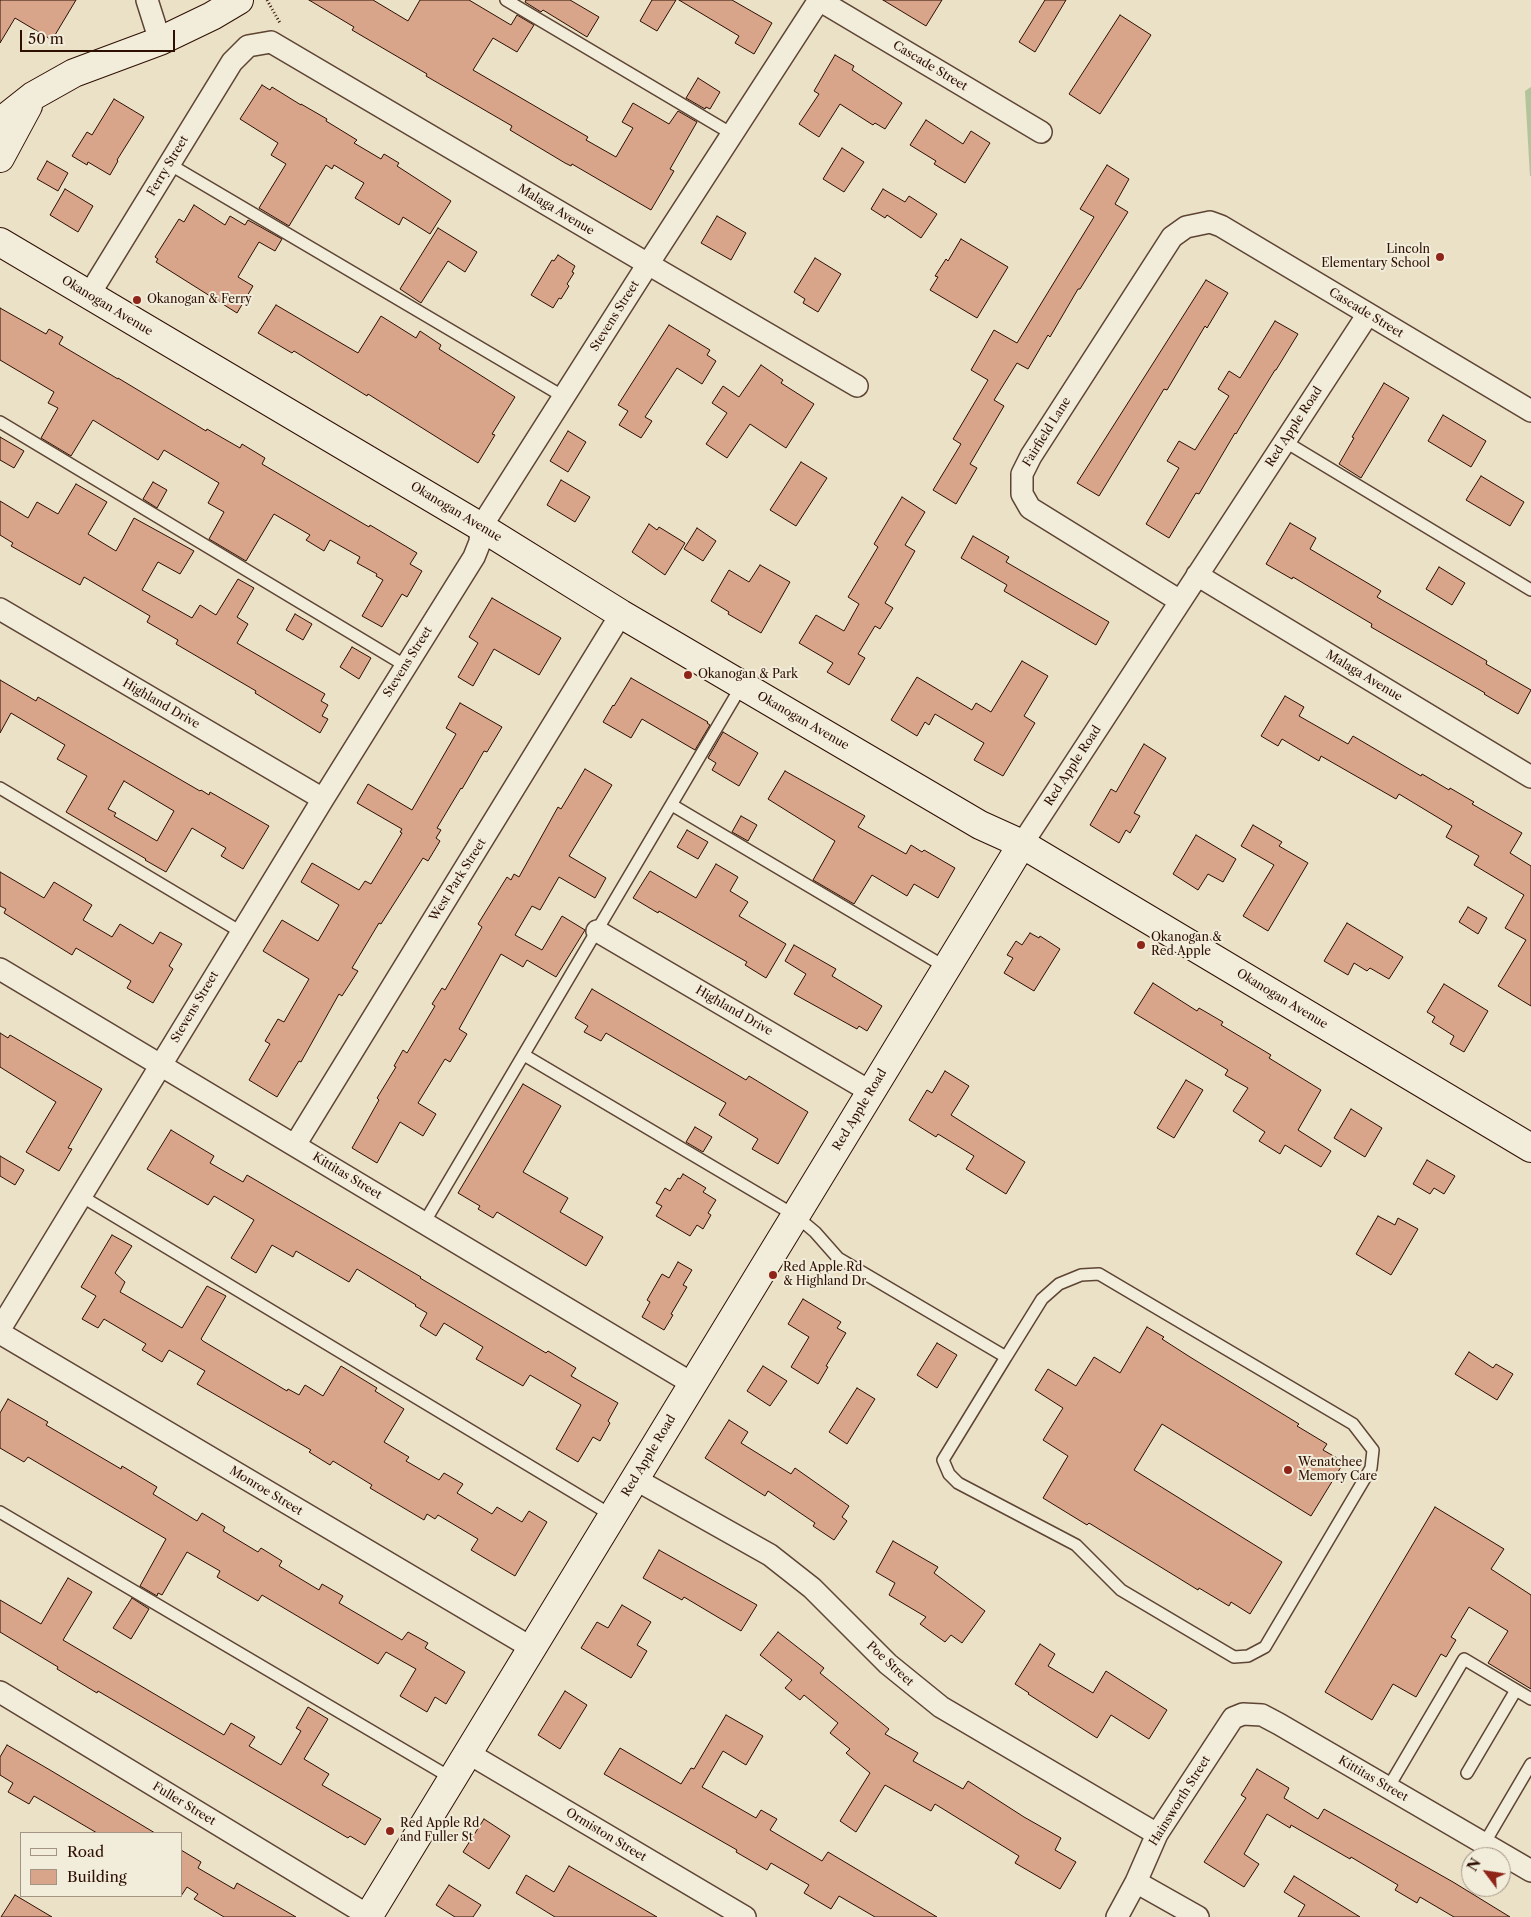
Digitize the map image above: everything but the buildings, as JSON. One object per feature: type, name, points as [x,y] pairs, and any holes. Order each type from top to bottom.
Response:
[{"type":"street","points":[[147,0],[160,42]]},
{"type":"street","points":[[0,122],[33,96],[74,73],[160,42],[239,0]]},
{"type":"street","name":"Stevens Street","points":[[0,1329],[160,1064],[474,556],[480,542],[481,526],[819,0]]},
{"type":"street","name":"Cascade Street","points":[[819,0],[1041,132]]},
{"type":"street","name":"Malaga Avenue","points":[[254,44],[271,42],[857,386]]},
{"type":"street","name":"Ferry Street","points":[[89,295],[232,62],[243,49],[254,44]]},
{"type":"street","points":[[0,158],[33,96]]},
{"type":"street","name":"Cascade Street","points":[[1199,223],[1210,222],[1221,226],[1531,412]]},
{"type":"street","name":"Fairfield Lane","points":[[1180,601],[1030,508],[1022,494],[1022,474],[1031,456],[1172,236],[1186,227],[1199,223]]},
{"type":"street","name":"Okanogan Avenue","points":[[3,237],[89,295],[481,526],[621,614],[980,825],[1022,844],[1531,1148]]},
{"type":"street","name":"Red Apple Road","points":[[368,1916],[1022,844],[1368,314]]},
{"type":"street","name":"Malaga Avenue","points":[[1197,575],[1531,777]]},
{"type":"street","name":"Highland Drive","points":[[0,609],[323,799]]},
{"type":"street","name":"West Park Street","points":[[295,1145],[621,614]]},
{"type":"street","name":"Highland Drive","points":[[597,931],[871,1092]]},
{"type":"street","name":"Kittitas Street","points":[[0,969],[693,1384]]},
{"type":"street","name":"Monroe Street","points":[[0,1333],[532,1648]]},
{"type":"street","name":"Poe Street","points":[[635,1479],[770,1555],[812,1588],[888,1664],[941,1707],[1157,1834]]},
{"type":"street","name":"Fuller Street","points":[[0,1692],[368,1916]]},
{"type":"street","name":"Kittitas Street","points":[[1219,1739],[1233,1718],[1243,1714],[1262,1716],[1531,1872]]},
{"type":"street","name":"Hainsworth Street","points":[[1117,1917],[1136,1882],[1157,1834],[1219,1739]]},
{"type":"street","name":"Ormiston Street","points":[[468,1753],[745,1917]]},
{"type":"street","points":[[1136,1882],[1198,1917]]},
{"type":"lane","points":[[506,0],[732,134]]},
{"type":"lane","points":[[169,164],[564,397]]},
{"type":"lane","points":[[0,422],[406,666]]},
{"type":"lane","points":[[1284,441],[1531,590]]},
{"type":"lane","points":[[424,1223],[742,686]]},
{"type":"lane","points":[[0,788],[241,932]]},
{"type":"lane","points":[[672,805],[947,968]]},
{"type":"lane","points":[[524,1055],[796,1216],[816,1232],[838,1258],[1006,1357]]},
{"type":"lane","points":[[81,1196],[613,1516]]},
{"type":"lane","points":[[1099,1274],[1353,1424],[1373,1450],[1371,1468],[1265,1647],[1248,1656],[1234,1657],[1122,1590],[1076,1545],[958,1484],[943,1460],[1006,1357],[1042,1298],[1059,1284],[1081,1275],[1099,1274]]},
{"type":"lane","points":[[0,1512],[452,1778]]},
{"type":"lane","points":[[1388,1788],[1464,1659],[1531,1699]]},
{"type":"lane","points":[[1467,1773],[1516,1690]]},
{"type":"lane","points":[[1484,1844],[1531,1764]]},
{"type":"green space","points":[[1531,87],[1531,176],[1530,176],[1525,91]]},
{"type":"place","name":"Lincoln Elementary School","points":[[1440,257]]},
{"type":"place","name":"Okanogan & Ferry","points":[[137,300]]},
{"type":"place","name":"Okanogan & Park","points":[[688,675]]},
{"type":"place","name":"Okanogan & Red Apple","points":[[1141,945]]},
{"type":"place","name":"Red Apple Rd & Highland Dr","points":[[773,1275]]},
{"type":"place","name":"Wenatchee Memory Care","points":[[1288,1470]]},
{"type":"place","name":"Red Apple Rd and Fuller St","points":[[390,1831]]}]
